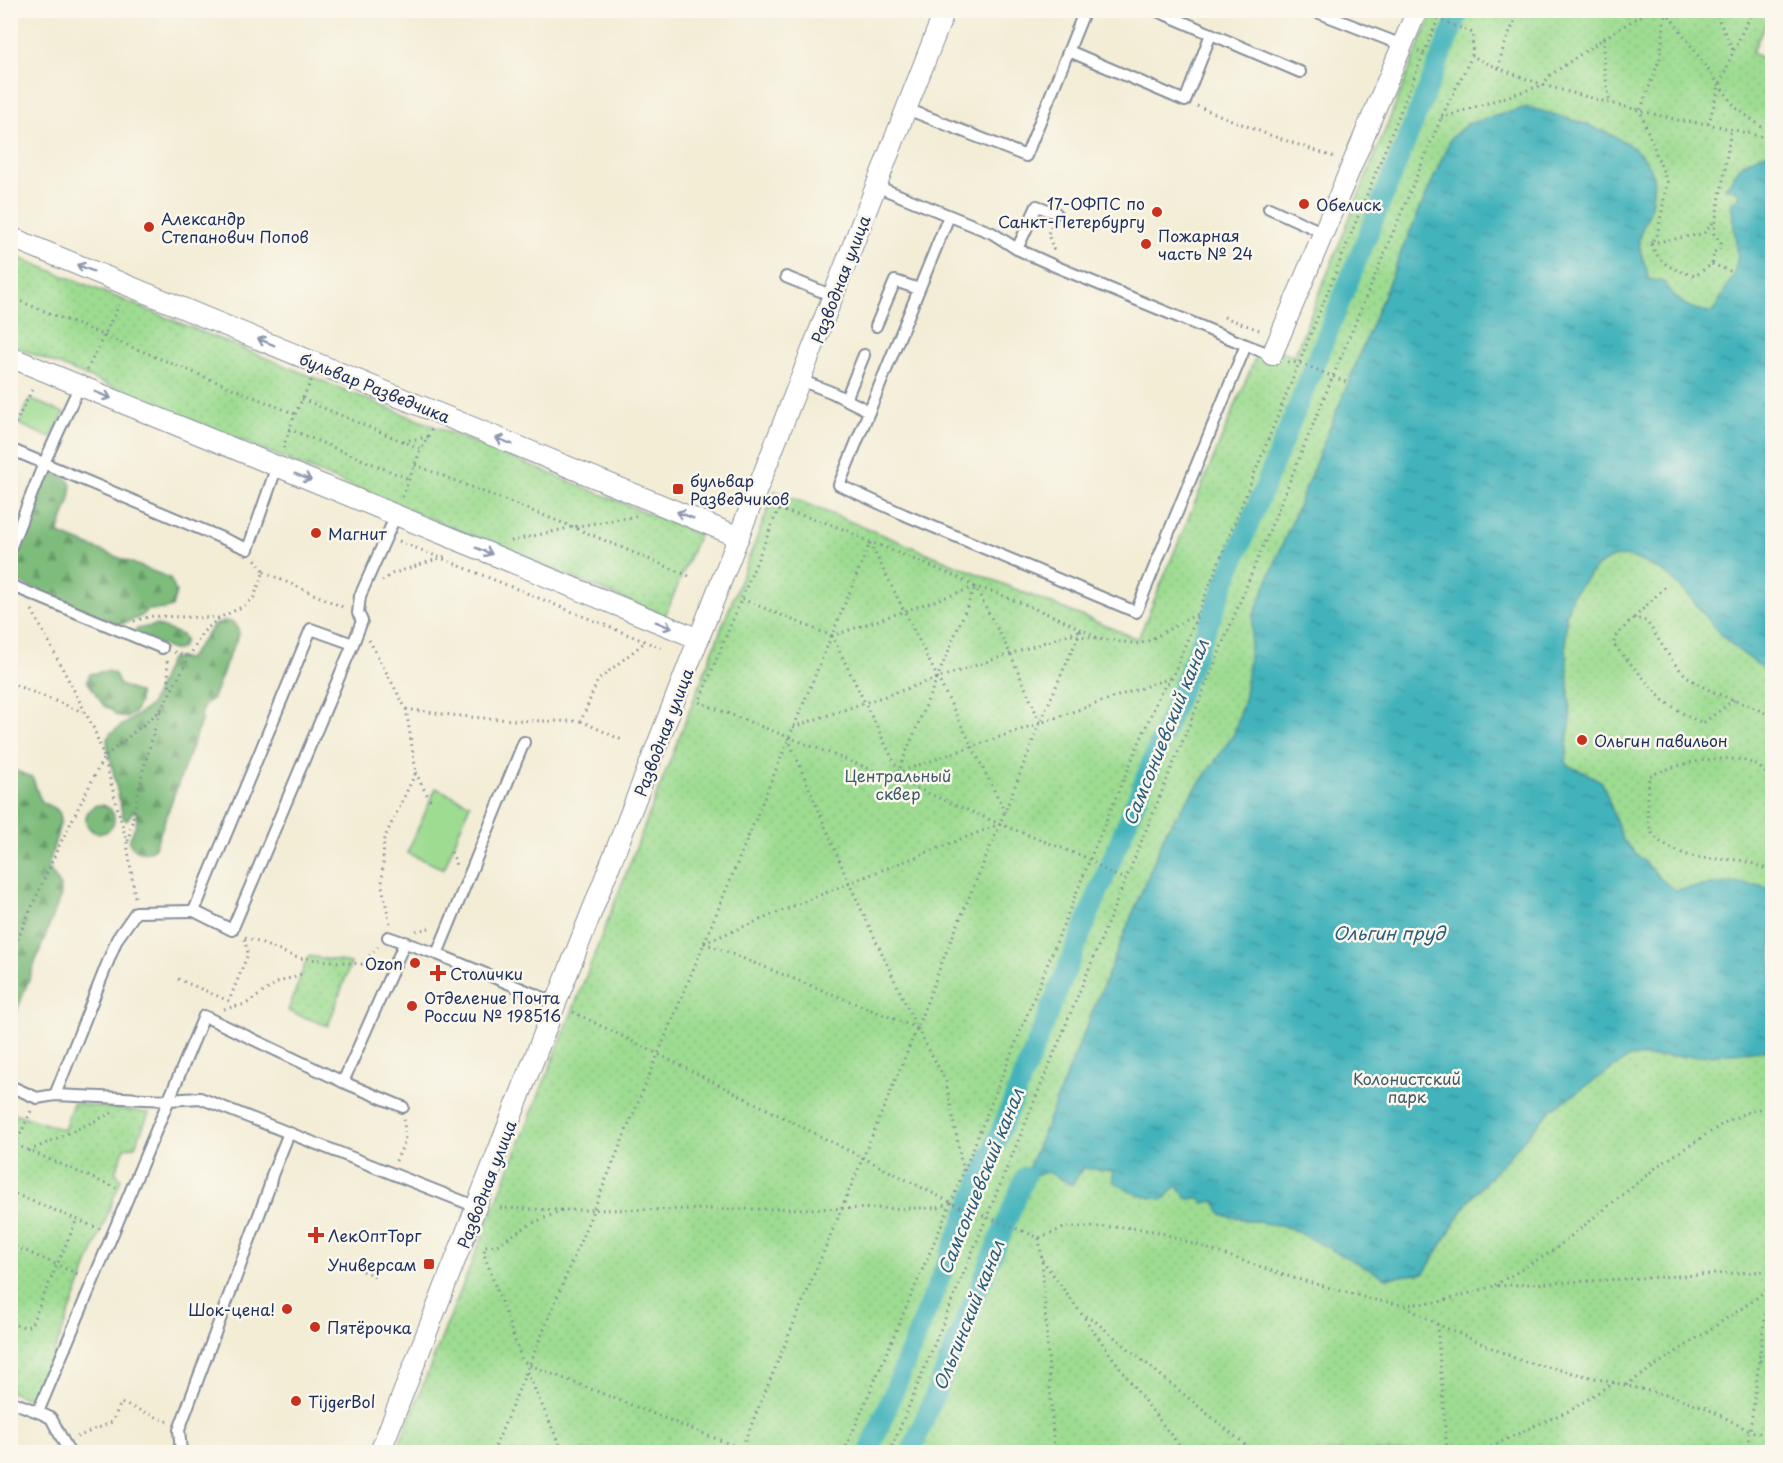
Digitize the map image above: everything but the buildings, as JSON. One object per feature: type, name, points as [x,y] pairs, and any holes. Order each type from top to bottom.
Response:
[{"type":"street","name":"Разводная улица","points":[[380,1452],[477,1208],[564,1007],[699,639],[945,10]]},
{"type":"street","points":[[1276,346],[1353,164],[1410,48],[1417,10]]},
{"type":"street","name":"бульвар Разведчика","points":[[10,237],[739,537]]},
{"type":"street","points":[[10,357],[699,639]]},
{"type":"lane","points":[[907,108],[1026,156],[1085,10]]},
{"type":"lane","points":[[1155,10],[1300,72]]},
{"type":"lane","points":[[1312,10],[1410,48]]},
{"type":"lane","points":[[1069,51],[1185,101],[1211,34]]},
{"type":"lane","points":[[876,186],[992,233],[1017,249],[1061,269],[1246,345],[1276,346]]},
{"type":"lane","points":[[1017,249],[1037,206],[1056,213]]},
{"type":"lane","points":[[1269,208],[1324,233]]},
{"type":"lane","points":[[950,216],[839,485],[916,519],[1136,612],[1246,345]]},
{"type":"lane","points":[[786,277],[833,296]]},
{"type":"lane","points":[[876,326],[895,281],[919,289]]},
{"type":"lane","points":[[846,399],[864,355]]},
{"type":"lane","points":[[800,380],[869,411]]},
{"type":"lane","points":[[10,549],[44,463],[80,385]]},
{"type":"lane","points":[[10,449],[248,549],[277,466]]},
{"type":"lane","points":[[55,1095],[117,939],[136,912],[194,911],[232,930],[352,644],[360,617],[360,596],[396,515]]},
{"type":"lane","points":[[10,585],[162,648]]},
{"type":"lane","points":[[194,911],[311,629],[352,644]]},
{"type":"lane","points":[[437,954],[524,742]]},
{"type":"lane","points":[[390,934],[564,1007]]},
{"type":"lane","points":[[343,1082],[405,942]]},
{"type":"lane","points":[[38,1412],[204,1016],[343,1082],[403,1107]]},
{"type":"lane","points":[[10,1086],[37,1098],[55,1095],[168,1100],[200,1098],[477,1208]]},
{"type":"lane","points":[[181,1452],[179,1430],[289,1133]]},
{"type":"lane","points":[[10,1401],[51,1418],[69,1452]]},
{"type":"path","points":[[1498,68],[1519,10]]},
{"type":"path","points":[[1441,118],[1543,85],[1549,76],[1650,10]]},
{"type":"path","points":[[1666,10],[1736,108],[1766,130],[1773,138]]},
{"type":"path","points":[[1651,243],[1659,227],[1667,182],[1640,111],[1660,58],[1666,10]]},
{"type":"path","points":[[1714,10],[1734,52]]},
{"type":"path","points":[[1709,124],[1734,52],[1754,10]]},
{"type":"path","points":[[844,1452],[951,1203],[1090,859],[1161,691],[1172,678],[1438,19],[1473,33],[1472,56],[1441,118],[1333,376],[890,1452]]},
{"type":"path","points":[[1604,38],[1604,68],[1610,104]]},
{"type":"path","points":[[1410,48],[1424,53]]},
{"type":"path","points":[[1472,56],[1543,85],[1610,104],[1682,121],[1709,124],[1773,138]]},
{"type":"path","points":[[1185,101],[1264,133],[1353,164]]},
{"type":"path","points":[[1651,243],[1654,251],[1669,268],[1695,276],[1712,264],[1714,252],[1720,250],[1721,243],[1714,234],[1715,222],[1724,181],[1731,129]]},
{"type":"path","points":[[1056,213],[1048,234],[1061,269]]},
{"type":"path","points":[[1651,243],[1703,234],[1715,222]]},
{"type":"path","points":[[1712,264],[1732,272]]},
{"type":"path","points":[[80,385],[128,286]]},
{"type":"path","points":[[10,297],[295,414]]},
{"type":"path","points":[[1224,317],[1276,346]]},
{"type":"path","points":[[1300,363],[1346,382]]},
{"type":"path","points":[[277,466],[295,414],[319,364]]},
{"type":"path","points":[[10,434],[32,390]]},
{"type":"path","points":[[302,399],[421,449]]},
{"type":"path","points":[[396,515],[421,449],[441,414]]},
{"type":"path","points":[[289,429],[408,479]]},
{"type":"path","points":[[402,441],[428,437]]},
{"type":"path","points":[[415,465],[573,527],[689,576]]},
{"type":"path","points":[[509,541],[648,514],[658,504]]},
{"type":"path","points":[[1102,640],[1065,621],[994,592],[975,587],[957,577],[870,543],[851,533],[810,517],[778,510],[699,702],[1090,859],[1107,872],[1125,879]]},
{"type":"path","points":[[387,536],[661,648]]},
{"type":"path","points":[[870,543],[1005,813]]},
{"type":"path","points":[[493,1452],[870,543]]},
{"type":"path","points":[[248,549],[264,572],[360,617],[371,645],[406,709],[416,772],[430,801]]},
{"type":"path","points":[[360,596],[392,574],[441,558]]},
{"type":"path","points":[[127,843],[143,770],[161,710],[202,633],[219,618],[244,606],[254,597],[264,572]]},
{"type":"path","points":[[832,636],[975,587]]},
{"type":"path","points":[[975,587],[1011,655],[1040,723]]},
{"type":"path","points":[[895,779],[975,587]]},
{"type":"path","points":[[1665,587],[1618,634],[1613,644],[1663,700],[1702,723],[1734,700]]},
{"type":"path","points":[[21,589],[94,729],[104,757],[127,843],[133,874],[136,912]]},
{"type":"path","points":[[741,599],[832,636],[898,772]]},
{"type":"path","points":[[1068,634],[1139,644],[1198,613]]},
{"type":"path","points":[[116,629],[153,616],[219,618]]},
{"type":"path","points":[[1632,619],[1647,622],[1687,676],[1707,689],[1755,707],[1773,717]]},
{"type":"path","points":[[793,727],[1081,630]]},
{"type":"path","points":[[741,1451],[1005,813],[1040,723],[1081,630]]},
{"type":"path","points":[[581,721],[598,680],[646,642]]},
{"type":"path","points":[[162,648],[166,658],[171,691]]},
{"type":"path","points":[[898,772],[1172,678]]},
{"type":"path","points":[[10,683],[85,712]]},
{"type":"path","points":[[406,709],[460,717],[540,722],[581,721],[624,741]]},
{"type":"path","points":[[10,956],[58,848],[104,757],[161,710]]},
{"type":"path","points":[[10,730],[18,733],[10,750]]},
{"type":"path","points":[[788,738],[849,883],[916,1028],[946,1081],[963,1172]]},
{"type":"path","points":[[1773,783],[1766,772],[1754,764],[1737,760],[1691,763],[1668,768],[1649,776],[1648,814],[1653,836],[1683,854],[1697,858],[1739,860],[1773,872]]},
{"type":"path","points":[[390,934],[382,886],[384,838],[416,772]]},
{"type":"path","points":[[704,943],[1000,824]]},
{"type":"path","points":[[232,930],[298,958],[362,964],[390,934],[419,931],[449,922]]},
{"type":"path","points":[[178,978],[229,1001],[248,954],[245,937]]},
{"type":"path","points":[[704,943],[916,1028]]},
{"type":"path","points":[[564,1007],[951,1203],[1039,1238],[1066,1227],[1125,1227],[1159,1232],[1290,1277],[1375,1300],[1404,1305],[1439,1302],[1494,1286],[1773,1271]]},
{"type":"path","points":[[10,1156],[37,1098]]},
{"type":"path","points":[[1494,1286],[1554,1250],[1658,1166],[1724,1123],[1745,1113],[1773,1105]]},
{"type":"path","points":[[1766,1106],[1773,1134]]},
{"type":"path","points":[[390,1173],[405,1141],[403,1107]]},
{"type":"path","points":[[29,1151],[112,1113]]},
{"type":"path","points":[[16,1145],[129,1193]]},
{"type":"path","points":[[10,1192],[112,1234]]},
{"type":"path","points":[[500,1208],[593,1210],[938,1208],[951,1203]]},
{"type":"path","points":[[562,1210],[527,1226],[497,1245],[485,1246],[483,1254],[522,1359],[530,1365],[741,1451],[750,1452]]},
{"type":"path","points":[[10,1324],[31,1325],[77,1219]]},
{"type":"path","points":[[1039,1238],[1054,1452]]},
{"type":"path","points":[[10,1244],[93,1281]]},
{"type":"path","points":[[1042,1260],[1124,1374],[1185,1452]]},
{"type":"path","points":[[362,1271],[375,1276]]},
{"type":"path","points":[[1746,1452],[1766,1307],[1773,1281]]},
{"type":"path","points":[[1626,1385],[1753,1301],[1771,1286]]},
{"type":"path","points":[[1404,1305],[1437,1324],[1522,1361],[1675,1397],[1704,1407],[1750,1431],[1773,1436]]},
{"type":"path","points":[[1083,1315],[1096,1322],[1254,1452]]},
{"type":"path","points":[[1437,1324],[1447,1452]]},
{"type":"path","points":[[1759,1364],[1773,1339]]},
{"type":"path","points":[[527,1372],[563,1452]]},
{"type":"path","points":[[1480,1452],[1570,1410],[1614,1382]]},
{"type":"path","points":[[64,1442],[112,1422],[121,1404],[169,1422],[179,1430]]},
{"type":"path","points":[[1748,1442],[1753,1452]]},
{"type":"green space","name":"Колонистский парк","points":[[1433,11],[1771,11],[1752,53],[1772,63],[1772,1452],[396,1452],[572,1012],[775,491],[1138,639],[1261,344],[1294,356]]},
{"type":"green space","points":[[10,254],[699,534],[665,616],[11,345]]},
{"type":"green space","points":[[30,399],[64,413],[50,438],[19,424]]},
{"type":"green space","points":[[51,474],[63,476],[69,482],[71,489],[59,534],[170,578],[176,592],[172,607],[147,610],[140,617],[119,625],[18,582],[11,569],[11,561],[39,486]]},
{"type":"green space","points":[[225,621],[235,624],[239,635],[213,698],[205,704],[202,710],[201,721],[155,847],[148,852],[141,852],[129,842],[137,815],[133,811],[127,820],[123,817],[107,739],[111,733],[150,706],[170,659],[189,658],[214,625]]},
{"type":"green space","points":[[156,625],[182,635],[185,640],[182,647],[173,650],[134,633],[137,629]]},
{"type":"green space","points":[[107,671],[115,674],[120,685],[139,693],[139,702],[134,713],[128,717],[116,715],[104,706],[87,681],[90,674]]},
{"type":"green space","points":[[11,769],[32,777],[41,800],[56,809],[60,815],[61,820],[48,867],[61,887],[61,895],[11,1026]]},
{"type":"green space","points":[[436,788],[470,804],[444,869],[407,853]]},
{"type":"green space","points":[[100,805],[110,809],[114,819],[110,829],[100,833],[90,829],[86,819],[90,809]]},
{"type":"green space","points":[[308,956],[351,963],[328,1026],[288,1011]]},
{"type":"green space","points":[[73,1103],[149,1113],[135,1146],[125,1148],[115,1172],[121,1179],[35,1402],[11,1392],[11,1112],[64,1130]]},
{"type":"water","name":"Ольгин пруд","points":[[1527,107],[1600,130],[1636,150],[1647,163],[1653,177],[1653,190],[1649,213],[1639,244],[1648,279],[1664,282],[1679,300],[1697,310],[1713,312],[1734,274],[1738,257],[1731,203],[1739,197],[1739,192],[1725,187],[1746,162],[1761,155],[1772,154],[1772,675],[1720,634],[1685,591],[1664,572],[1625,556],[1612,558],[1596,567],[1584,581],[1572,596],[1566,615],[1571,721],[1566,765],[1602,782],[1623,840],[1675,890],[1729,883],[1754,885],[1772,890],[1772,1049],[1699,1056],[1630,1057],[1551,1110],[1469,1200],[1424,1273],[1386,1278],[1290,1228],[1222,1215],[1215,1201],[1204,1203],[1198,1198],[1188,1199],[1177,1186],[1164,1199],[1143,1196],[1125,1189],[1113,1181],[1113,1171],[1083,1168],[1072,1185],[1048,1172],[1025,1177],[1167,829],[1234,734],[1245,696],[1253,617],[1402,250],[1451,138],[1467,124]]},
{"type":"waterway","name":"Самсониевский канал","points":[[869,1452],[1460,10]]},
{"type":"waterway","name":"Ольгинский канал","points":[[911,1452],[1025,1177]]},
{"type":"place","name":"Обелиск","points":[[1304,204]]},
{"type":"place","name":"17-ОФПС по Санкт-Петербургу","points":[[1157,212]]},
{"type":"place","name":"Александр Степанович Попов","points":[[149,227]]},
{"type":"place","name":"Пожарная часть № 24","points":[[1146,244]]},
{"type":"place","name":"бульвар Разведчиков","points":[[678,489]]},
{"type":"place","name":"Магнит","points":[[316,533]]},
{"type":"place","name":"Ольгин павильон","points":[[1582,740]]},
{"type":"place","name":"Ozon","points":[[415,963]]},
{"type":"place","name":"Столички","points":[[438,973]]},
{"type":"place","name":"Отделение Почта России № 198516","points":[[412,1006]]},
{"type":"place","name":"ЛекОптТорг","points":[[316,1235]]},
{"type":"place","name":"Универсам","points":[[429,1264]]},
{"type":"place","name":"Шок-цена!","points":[[287,1309]]},
{"type":"place","name":"Пятёрочка","points":[[315,1327]]},
{"type":"place","name":"TijgerBol","points":[[296,1401]]},
{"type":"park label","name":"Центральный сквер","points":[[898,784]]}]
